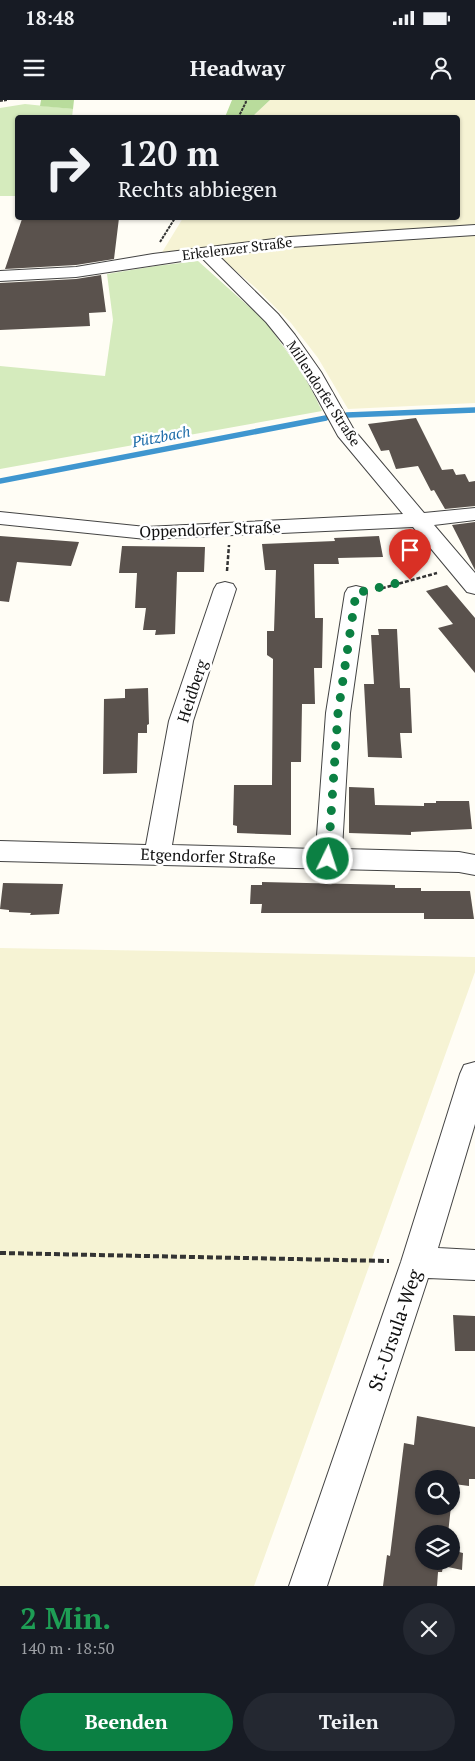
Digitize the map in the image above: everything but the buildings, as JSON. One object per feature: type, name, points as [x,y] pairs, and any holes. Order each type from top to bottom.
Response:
[{"type":"street","name":"Erkelenzer Straße","points":[[0,276],[76,272],[154,259],[290,242],[475,230]]},
{"type":"street","name":"Millendorfer Straße","points":[[205,252],[272,318],[289,339],[312,372],[336,417],[475,587]]},
{"type":"street","name":"Oppendorfer Straße","points":[[0,518],[146,533],[420,520],[475,514]]},
{"type":"street","name":"Heidberg","points":[[157,854],[181,721],[225,589]]},
{"type":"street","points":[[328,859],[338,713],[356,593]]},
{"type":"street","name":"Etgendorfer Straße","points":[[0,851],[459,862],[475,865]]},
{"type":"street","name":"St.-Ursula-Weg","points":[[308,1586],[417,1262],[475,1074]]},
{"type":"street","points":[[417,1262],[475,1265]]},
{"type":"path","points":[[0,101],[8,100]]},
{"type":"path","points":[[240,115],[246,102],[244,100]]},
{"type":"path","points":[[154,259],[161,241],[174,220]]},
{"type":"path","points":[[225,589],[229,530]]},
{"type":"path","points":[[356,593],[375,590],[457,566]]},
{"type":"path","points":[[0,1253],[417,1262]]},
{"type":"shaded area","points":[[270,100],[475,100],[475,225],[161,254],[182,220],[460,220],[460,115],[254,115]]},
{"type":"shaded area","points":[[475,234],[475,403],[348,409],[318,358],[291,323],[256,288],[217,255],[287,246]]},
{"type":"shaded area","points":[[0,948],[475,957],[475,972],[254,1586],[0,1586]]},
{"type":"green space","points":[[41,100],[74,100],[73,109],[40,106]]},
{"type":"green space","points":[[232,100],[270,100],[254,115],[226,115]]},
{"type":"green space","points":[[25,104],[73,109],[72,115],[15,115],[15,196],[0,196],[0,108]]},
{"type":"green space","points":[[198,261],[265,321],[306,378],[322,411],[0,469],[0,366],[105,376],[113,320],[107,274]]},
{"type":"waterway","name":"Pützbach","points":[[347,415],[475,410]]},
{"type":"waterway","name":"Pützbach","points":[[0,481],[326,418]]},
{"type":"route","points":[[328,859],[338,713],[356,593],[375,590],[410,580]]}]
